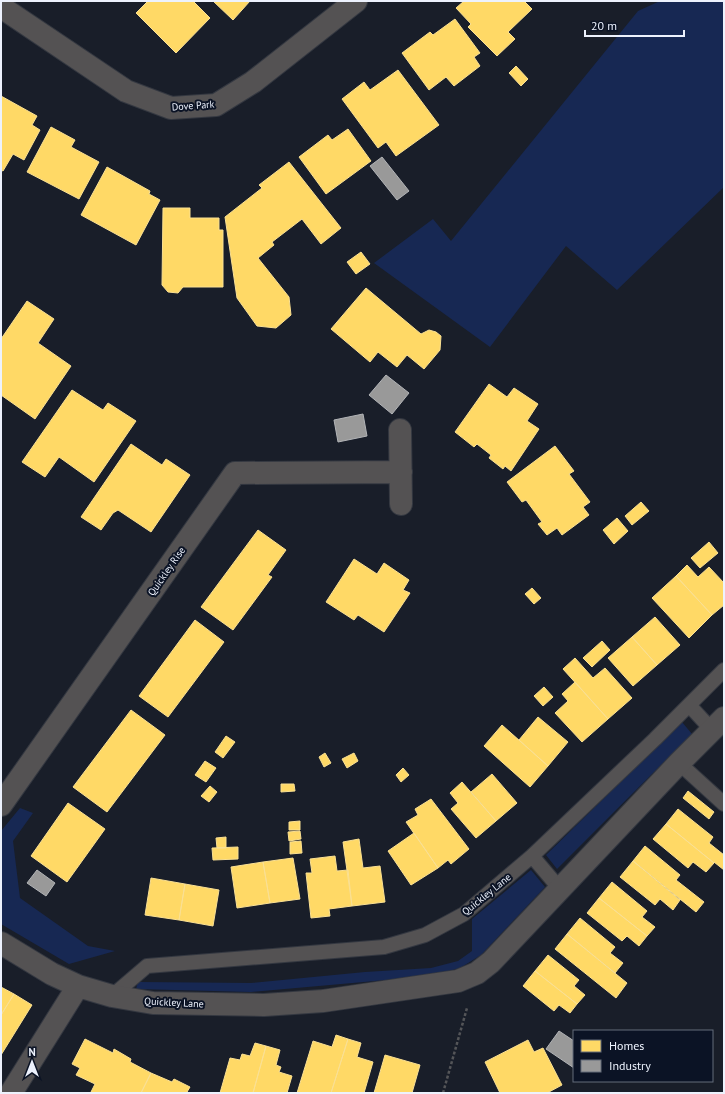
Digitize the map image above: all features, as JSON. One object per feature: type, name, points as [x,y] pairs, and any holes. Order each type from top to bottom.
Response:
[{"type":"street","name":"Dove Park","points":[[1,7],[126,91],[171,108],[216,105],[253,82],[356,1]]},
{"type":"street","points":[[400,430],[401,504]]},
{"type":"street","name":"Quickley Rise","points":[[1,805],[235,473],[401,472]]},
{"type":"street","name":"Quickley Lane","points":[[1,943],[52,974],[78,986],[112,996],[153,1003],[234,1005],[323,1001],[458,981],[477,973],[491,962],[679,763],[718,724]]},
{"type":"street","points":[[11,1093],[78,986]]},
{"type":"lane","name":"Quickley Lane","points":[[112,996],[148,966],[384,947],[425,935],[464,914],[532,856],[655,739],[724,670]]},
{"type":"lane","points":[[689,705],[718,724]]},
{"type":"lane","points":[[679,763],[724,804]]},
{"type":"lane","points":[[532,856],[560,889]]},
{"type":"path","points":[[444,1093],[477,973]]},
{"type":"shaded area","points":[[660,1],[724,1],[724,187],[617,290],[566,246],[490,347],[374,263],[433,219],[451,241],[638,11]]},
{"type":"shaded area","points":[[682,722],[692,734],[557,869],[546,855]]},
{"type":"shaded area","points":[[20,808],[33,813],[13,841],[20,898],[88,946],[115,951],[69,964],[1,924],[1,831]]},
{"type":"shaded area","points":[[531,870],[545,887],[481,955],[460,968],[431,976],[251,992],[136,989],[138,982],[251,983],[365,972],[431,968],[458,961],[472,951],[472,919]]},
{"type":"building: Homes","points":[[148,1],[193,1],[210,18],[176,53],[136,13]]},
{"type":"building: Homes","points":[[213,1],[250,1],[233,20]]},
{"type":"building: Homes","points":[[464,1],[526,1],[525,2],[532,9],[508,32],[515,39],[497,56],[468,27],[471,24],[456,8]]},
{"type":"building: Homes","points":[[455,19],[480,53],[474,57],[480,66],[454,86],[446,77],[429,90],[402,53],[430,32],[433,35]]},
{"type":"building: Homes","points":[[516,66],[528,79],[521,86],[509,73]]},
{"type":"building: Homes","points":[[398,70],[439,125],[396,156],[386,142],[378,148],[342,99],[364,82],[370,90]]},
{"type":"building: Homes","points":[[1,96],[37,116],[32,125],[40,130],[24,160],[13,154],[3,171],[1,170]]},
{"type":"building: Homes","points":[[51,127],[75,140],[71,147],[99,162],[79,199],[27,172]]},
{"type":"building: Homes","points":[[348,129],[371,161],[326,194],[299,157],[328,135],[332,140]]},
{"type":"building: Homes","points":[[289,162],[341,228],[321,244],[302,219],[272,242],[274,245],[258,258],[289,297],[291,315],[276,328],[257,326],[237,298],[225,217],[262,188],[259,185]]},
{"type":"building: Homes","points":[[107,167],[150,191],[149,194],[160,200],[136,245],[81,215]]},
{"type":"building: Homes","points":[[163,208],[190,208],[190,218],[219,218],[219,230],[223,230],[223,287],[183,287],[178,293],[168,292],[162,285]]},
{"type":"building: Homes","points":[[361,252],[370,264],[356,274],[347,262]]},
{"type":"building: Homes","points":[[366,288],[421,334],[429,330],[436,332],[441,336],[440,350],[424,369],[407,355],[397,367],[378,352],[370,362],[331,329]]},
{"type":"building: Homes","points":[[27,301],[54,319],[38,343],[71,366],[35,419],[1,395],[1,339]]},
{"type":"building: Homes","points":[[489,384],[507,397],[514,388],[538,404],[527,421],[539,429],[511,471],[505,466],[503,469],[489,458],[491,455],[477,444],[474,447],[455,432]]},
{"type":"building: Homes","points":[[72,390],[103,410],[108,403],[136,421],[94,482],[59,457],[45,477],[22,462]]},
{"type":"building: Homes","points":[[131,444],[162,465],[166,459],[190,475],[151,532],[118,510],[113,513],[101,530],[81,517]]},
{"type":"building: Homes","points":[[555,446],[574,471],[569,474],[590,502],[583,507],[589,515],[562,535],[557,528],[547,535],[538,524],[542,522],[526,500],[522,502],[507,482]]},
{"type":"building: Homes","points":[[641,502],[649,511],[632,525],[625,516]]},
{"type":"building: Homes","points":[[617,518],[628,531],[614,544],[603,530]]},
{"type":"building: Homes","points":[[258,530],[286,550],[268,575],[272,577],[233,630],[201,607]]},
{"type":"building: Homes","points":[[709,542],[718,553],[700,568],[691,558]]},
{"type":"building: Homes","points":[[354,559],[377,574],[384,563],[409,580],[403,590],[410,593],[384,632],[358,615],[354,620],[326,602]]},
{"type":"building: Homes","points":[[687,565],[698,577],[709,567],[724,583],[724,605],[712,615],[676,576]]},
{"type":"building: Homes","points":[[676,576],[712,615],[689,638],[652,598]]},
{"type":"building: Homes","points":[[532,588],[541,598],[534,604],[525,594]]},
{"type":"building: Homes","points":[[655,617],[680,645],[657,665],[632,637]]},
{"type":"building: Homes","points":[[195,620],[224,642],[168,717],[139,696]]},
{"type":"building: Homes","points":[[632,637],[657,665],[633,686],[608,658]]},
{"type":"building: Homes","points":[[602,641],[610,650],[592,667],[583,658]]},
{"type":"building: Homes","points":[[575,658],[593,678],[605,668],[632,698],[608,719],[563,669]]},
{"type":"building: Homes","points":[[575,682],[608,719],[582,742],[555,713],[568,701],[562,694]]},
{"type":"building: Homes","points":[[544,687],[553,697],[543,706],[534,696]]},
{"type":"building: Homes","points":[[131,710],[165,735],[107,812],[73,787]]},
{"type":"building: Homes","points":[[538,717],[568,742],[548,766],[519,740]]},
{"type":"building: Homes","points":[[502,725],[548,766],[530,787],[484,746]]},
{"type":"building: Homes","points":[[226,736],[235,742],[223,758],[215,752]]},
{"type":"building: Homes","points":[[325,753],[331,763],[324,767],[319,757]]},
{"type":"building: Homes","points":[[354,753],[358,761],[347,768],[342,759]]},
{"type":"building: Homes","points":[[205,761],[216,768],[206,782],[195,775]]},
{"type":"building: Homes","points":[[403,768],[409,775],[401,782],[396,775]]},
{"type":"building: Homes","points":[[492,774],[517,803],[496,821],[471,792]]},
{"type":"building: Homes","points":[[462,782],[496,821],[476,838],[451,809],[458,803],[450,793]]},
{"type":"building: Homes","points":[[281,784],[294,784],[295,791],[281,792]]},
{"type":"building: Homes","points":[[210,786],[217,792],[209,802],[201,796]]},
{"type":"building: Homes","points":[[688,791],[714,812],[709,819],[683,798]]},
{"type":"building: Homes","points":[[431,799],[469,849],[451,864],[448,860],[438,868],[406,822],[418,815],[415,809]]},
{"type":"building: Homes","points":[[68,803],[105,829],[67,882],[31,856]]},
{"type":"building: Homes","points":[[678,809],[713,837],[709,843],[724,855],[724,870],[666,824]]},
{"type":"building: Homes","points":[[300,821],[300,830],[289,830],[289,822]]},
{"type":"building: Homes","points":[[666,824],[714,863],[706,872],[693,862],[688,868],[653,839]]},
{"type":"building: Homes","points":[[300,831],[301,839],[289,841],[288,832]]},
{"type":"building: Homes","points":[[414,833],[438,868],[411,885],[388,851]]},
{"type":"building: Homes","points":[[226,837],[226,848],[217,848],[216,838]]},
{"type":"building: Homes","points":[[359,839],[363,868],[380,866],[385,902],[352,906],[343,842]]},
{"type":"building: Homes","points":[[301,841],[302,853],[290,854],[290,842]]},
{"type":"building: Homes","points":[[645,846],[680,875],[676,880],[704,902],[696,912],[633,861]]},
{"type":"building: Homes","points":[[238,847],[238,859],[213,860],[212,848]]},
{"type":"building: Homes","points":[[335,856],[337,871],[348,870],[352,906],[329,909],[330,916],[311,918],[306,873],[312,873],[310,859]]},
{"type":"building: Homes","points":[[293,858],[300,899],[270,903],[263,862]]},
{"type":"building: Homes","points":[[633,861],[680,900],[673,910],[660,899],[655,905],[620,877]]},
{"type":"building: Homes","points":[[263,862],[270,903],[237,908],[231,867]]},
{"type":"building: Homes","points":[[151,878],[185,884],[179,920],[145,915]]},
{"type":"building: Homes","points":[[612,882],[647,911],[642,917],[655,927],[647,936],[599,898]]},
{"type":"building: Homes","points":[[185,884],[219,890],[213,926],[179,920]]},
{"type":"building: Homes","points":[[599,898],[647,936],[639,946],[627,936],[622,941],[587,913]]},
{"type":"building: Homes","points":[[580,918],[615,947],[610,953],[623,963],[615,973],[567,934]]},
{"type":"building: Homes","points":[[567,934],[627,983],[616,998],[555,949]]},
{"type":"building: Homes","points":[[548,955],[579,980],[574,986],[585,995],[577,1004],[535,971]]},
{"type":"building: Homes","points":[[535,971],[577,1004],[570,1013],[559,1005],[554,1011],[523,986]]},
{"type":"building: Homes","points":[[1,987],[14,994],[1,1015]]},
{"type":"building: Homes","points":[[14,994],[32,1005],[1,1055],[1,1015]]},
{"type":"building: Homes","points":[[336,1035],[348,1039],[331,1093],[297,1093],[313,1041],[332,1047]]},
{"type":"building: Homes","points":[[85,1039],[113,1053],[114,1049],[131,1059],[130,1062],[151,1073],[141,1093],[91,1092],[95,1084],[76,1075],[80,1068],[72,1064]]},
{"type":"building: Homes","points":[[348,1039],[361,1043],[357,1057],[373,1062],[364,1093],[331,1093]]},
{"type":"building: Homes","points":[[528,1040],[534,1052],[543,1048],[562,1085],[547,1093],[500,1093],[485,1062]]},
{"type":"building: Homes","points":[[255,1043],[266,1046],[253,1093],[220,1093],[230,1058],[240,1060],[242,1054],[250,1056]]},
{"type":"building: Homes","points":[[266,1046],[280,1050],[276,1065],[281,1067],[279,1072],[292,1076],[287,1093],[253,1093]]},
{"type":"building: Homes","points":[[385,1055],[420,1065],[412,1093],[374,1093]]},
{"type":"building: Homes","points":[[151,1073],[172,1082],[174,1079],[190,1087],[187,1092],[190,1093],[141,1093]]},
{"type":"building: Industry","points":[[382,157],[409,191],[397,200],[370,166]]},
{"type":"building: Industry","points":[[386,375],[409,393],[392,414],[369,395]]},
{"type":"building: Industry","points":[[363,414],[367,436],[338,442],[334,420]]},
{"type":"building: Industry","points":[[37,870],[55,883],[46,896],[27,883]]},
{"type":"building: Industry","points":[[559,1031],[573,1040],[573,1067],[546,1049]]}]
